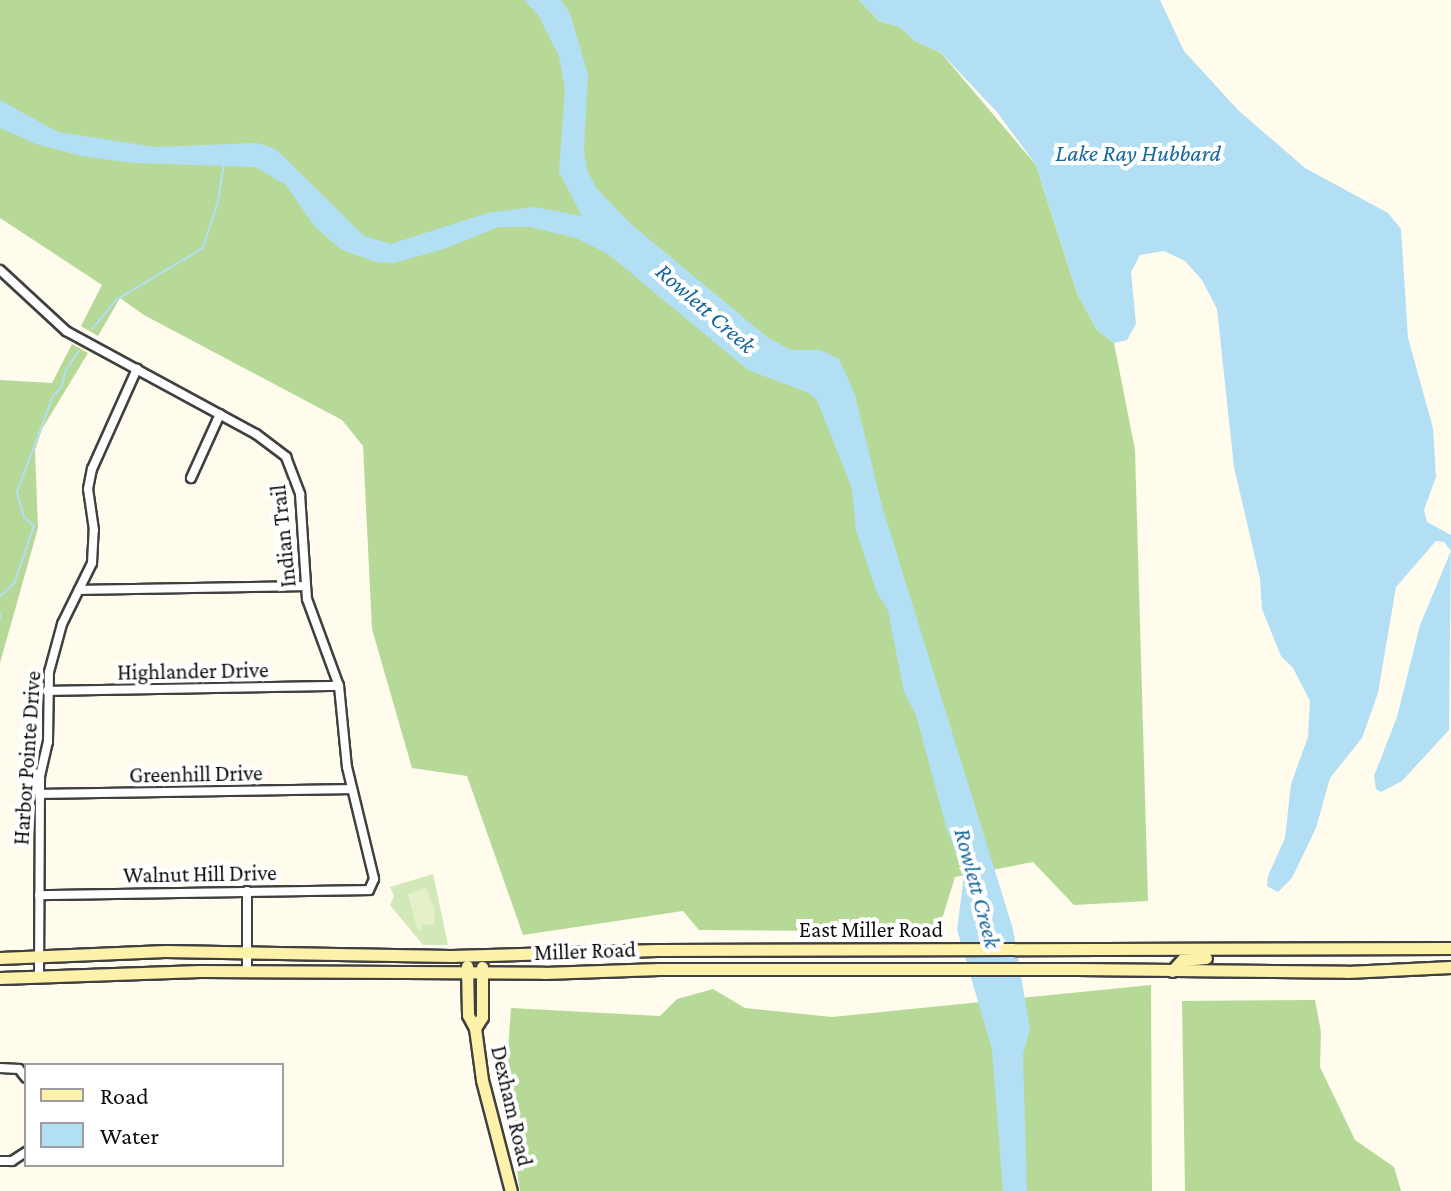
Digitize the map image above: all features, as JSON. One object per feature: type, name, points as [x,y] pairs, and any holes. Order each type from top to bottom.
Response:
[{"type":"main road","name":"East Miller Road","points":[[483,955],[657,950],[1234,952],[1451,948]]},
{"type":"main road","points":[[0,958],[247,951],[320,955],[483,955]]},
{"type":"main road","points":[[1316,951],[1316,972]]},
{"type":"main road","points":[[1172,971],[1182,960],[1221,958],[1234,952]]},
{"type":"main road","name":"Dexham Road","points":[[475,1028],[482,1017],[483,955]]},
{"type":"main road","name":"Dexham Road","points":[[467,956],[468,1015],[475,1028],[482,1080],[511,1191]]},
{"type":"main road","points":[[1172,971],[1316,972],[1451,967]]},
{"type":"main road","name":"Miller Road","points":[[0,978],[247,970],[1172,971]]},
{"type":"street","name":"Indian Trail","points":[[0,270],[66,331],[274,446],[293,468],[302,510],[306,586],[311,614],[339,686],[342,733],[352,789],[374,879],[369,890],[361,890]]},
{"type":"street","name":"Harbor Pointe Drive","points":[[39,977],[40,794],[48,742],[47,691],[62,624],[94,549],[88,489],[92,469],[137,369]]},
{"type":"street","points":[[191,478],[220,414]]},
{"type":"street","points":[[79,590],[306,586]]},
{"type":"street","name":"Highlander Drive","points":[[47,691],[339,686]]},
{"type":"street","name":"Greenhill Drive","points":[[40,794],[352,789]]},
{"type":"street","name":"Walnut Hill Drive","points":[[39,895],[361,890]]},
{"type":"street","points":[[247,891],[247,970]]},
{"type":"street","points":[[0,1068],[24,1075]]},
{"type":"street","points":[[0,1161],[24,1154]]},
{"type":"green space","points":[[0,0],[859,0],[879,21],[900,27],[915,41],[941,53],[1036,165],[1077,293],[1097,330],[1114,343],[1135,450],[1148,901],[1074,905],[1033,862],[955,877],[938,932],[699,930],[683,911],[523,935],[467,776],[412,768],[372,629],[363,446],[342,420],[144,315],[120,298],[98,336],[81,326],[102,285],[0,218]]},
{"type":"green space","points":[[72,344],[88,353],[42,429],[35,450],[38,528],[0,663],[0,380],[52,383]]},
{"type":"green space","points":[[433,874],[448,945],[423,945],[390,905],[394,896],[390,887]]},
{"type":"green space","points":[[426,888],[435,911],[434,925],[421,924],[421,930],[417,929],[408,894]]},
{"type":"green space","points":[[1151,985],[1152,1191],[520,1191],[505,1092],[511,1008],[660,1016],[677,999],[713,989],[745,1008],[832,1017]]},
{"type":"green space","points":[[1315,1000],[1321,1032],[1320,1067],[1355,1140],[1394,1167],[1401,1191],[1185,1191],[1182,1001]]},
{"type":"water","name":"Rowlett Creek","points":[[524,0],[561,0],[570,13],[588,75],[584,150],[587,170],[597,189],[632,225],[767,337],[791,350],[820,350],[839,359],[855,395],[882,506],[1013,929],[1030,1029],[1023,1055],[1027,1191],[1003,1191],[992,1049],[957,930],[963,883],[961,864],[947,830],[916,715],[904,692],[888,610],[877,593],[856,530],[852,489],[817,400],[809,393],[748,370],[608,254],[576,238],[530,227],[499,227],[444,249],[394,263],[376,262],[342,250],[315,227],[286,185],[255,167],[134,163],[81,156],[36,144],[0,128],[0,100],[58,132],[154,147],[257,143],[276,149],[364,236],[391,244],[487,213],[534,207],[582,216],[559,172],[565,89],[559,56],[538,15]]},
{"type":"water","name":"Lake Ray Hubbard","points":[[859,0],[1160,0],[1184,51],[1238,110],[1305,168],[1388,213],[1401,229],[1408,338],[1433,428],[1436,477],[1424,510],[1427,522],[1451,535],[1451,551],[1444,542],[1436,541],[1396,587],[1378,693],[1362,738],[1330,778],[1316,828],[1292,878],[1278,892],[1267,886],[1268,876],[1285,838],[1291,784],[1308,737],[1310,701],[1293,668],[1281,656],[1262,609],[1260,579],[1234,467],[1217,309],[1202,280],[1185,261],[1164,251],[1140,255],[1131,272],[1136,324],[1127,340],[1114,343],[1097,330],[1077,293],[1036,165],[997,112],[941,53],[915,41],[900,27],[879,21]]},
{"type":"water","points":[[1451,551],[1449,730],[1402,781],[1381,792],[1376,789],[1374,776],[1397,717],[1420,625]]},
{"type":"waterway","points":[[92,329],[116,300],[203,248],[218,201],[224,163]]},
{"type":"waterway","points":[[0,596],[14,584],[34,526],[24,517],[17,492],[53,396],[61,388],[66,370],[79,351]]},
{"type":"waterway","points":[[0,613],[0,619]]}]
